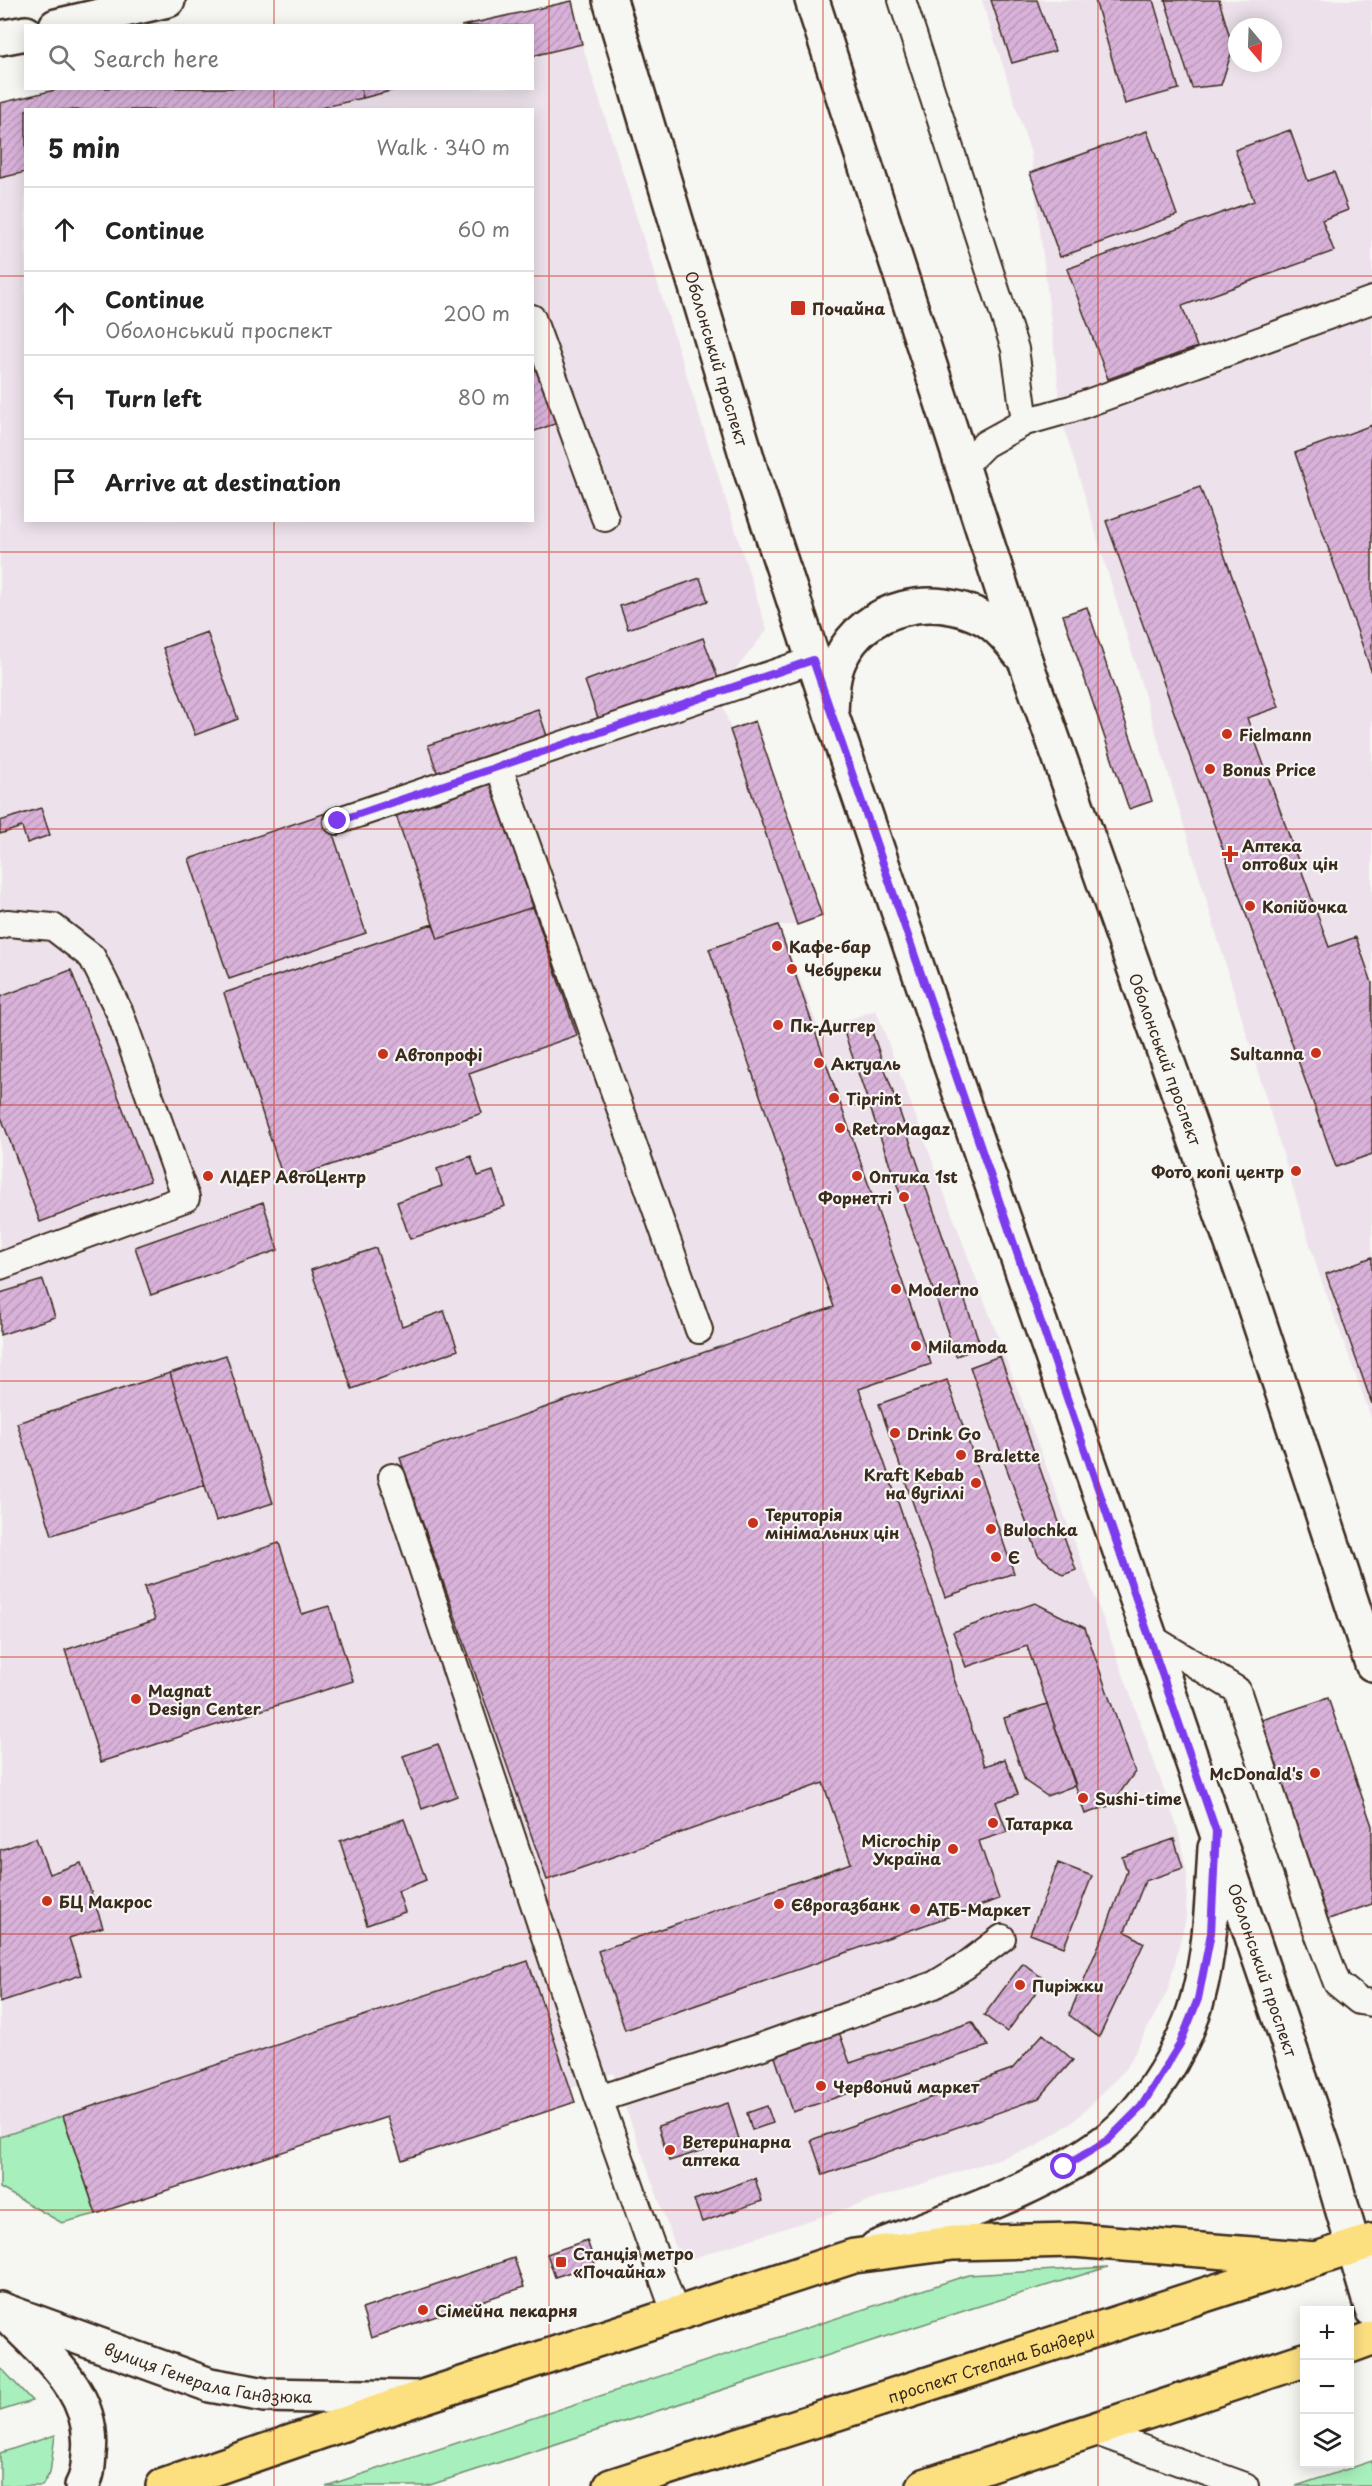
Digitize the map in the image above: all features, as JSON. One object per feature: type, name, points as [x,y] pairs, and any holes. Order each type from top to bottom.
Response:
[{"type":"main road","points":[[65,24],[168,0]]},
{"type":"main road","name":"Оболонський проспект","points":[[610,0],[717,361],[813,660],[1327,2157],[1363,2244],[1372,2310]]},
{"type":"main road","name":"Оболонський проспект","points":[[812,0],[1025,660],[1252,1300],[1372,1664]]},
{"type":"main road","points":[[0,38],[24,33]]},
{"type":"main road","name":"Оболонський проспект","points":[[831,713],[832,685],[841,658],[857,636],[879,618],[904,607],[932,603],[960,608],[976,615],[985,619],[1006,636],[1025,660]]},
{"type":"main road","points":[[163,2486],[419,2398],[854,2256],[1017,2191],[1108,2140],[1141,2107],[1180,2044],[1198,1999],[1211,1933],[1216,1831]]},
{"type":"main road","points":[[854,2256],[953,2243],[1072,2240],[1316,2259]]},
{"type":"main road","name":"проспект Степана Бандери","points":[[611,2486],[1363,2244]]},
{"type":"main road","name":"вулиця Генерала Гандзюка","points":[[3,2311],[210,2385],[265,2395],[419,2398]]},
{"type":"main road","name":"вулиця Генерала Гандзюка","points":[[3,2311],[69,2379],[88,2417],[90,2448],[87,2478],[82,2486]]},
{"type":"main road","points":[[1354,2345],[1372,2338]]},
{"type":"main road","points":[[924,2486],[956,2479],[1091,2430],[1300,2362]]},
{"type":"lane","points":[[902,0],[1015,349],[1025,422]]},
{"type":"lane","points":[[962,468],[985,444],[1025,422],[1071,409],[1372,300]]},
{"type":"lane","points":[[534,324],[604,518]]},
{"type":"lane","points":[[338,821],[813,660]]},
{"type":"lane","points":[[499,767],[699,1330]]},
{"type":"lane","points":[[0,925],[7,923],[52,927],[92,957],[120,1013],[186,1198],[0,1266]]},
{"type":"lane","points":[[392,1477],[599,2099],[676,2315]]},
{"type":"lane","points":[[1150,1637],[1237,1690],[1316,1928],[1337,1983],[1359,2001],[1372,2004]]},
{"type":"lane","points":[[599,2099],[763,2046],[934,1985],[965,1966],[1002,1938]]},
{"type":"lane","points":[[1091,2430],[1245,2486]]},
{"type":"shaded area","points":[[982,0],[1372,0],[1372,1420],[1318,1271],[1063,424],[1031,154]]},
{"type":"shaded area","points":[[582,44],[767,630],[718,692],[797,925],[779,925],[819,1030],[876,1010],[1112,1643],[1177,1826],[1187,1873],[1186,1918],[1168,1990],[1126,2069],[1074,2121],[1035,2147],[681,2262],[613,2073],[571,2088],[575,2102],[402,2160],[387,2117],[62,2223],[0,2188],[0,178],[24,172],[24,522],[534,522],[534,108],[316,108],[398,90],[534,90],[534,56]]},
{"type":"green space","points":[[63,2116],[96,2214],[62,2223],[0,2188],[0,2137]]},
{"type":"green space","points":[[1108,2267],[973,2308],[427,2486],[326,2486],[968,2275]]},
{"type":"green space","points":[[0,2369],[4,2371],[32,2401],[0,2411]]},
{"type":"green space","points":[[55,2435],[50,2473],[42,2486],[0,2486],[0,2453]]},
{"type":"green space","points":[[1372,2461],[1372,2486],[1296,2486],[1354,2468]]},
{"type":"building","points":[[991,0],[1037,0],[1055,51],[1012,63]]},
{"type":"building","points":[[1095,0],[1153,0],[1179,89],[1125,104]]},
{"type":"building","points":[[1165,0],[1219,0],[1228,31],[1228,63],[1221,85],[1192,88]]},
{"type":"building","points":[[572,1],[582,44],[534,56],[534,24],[470,24]]},
{"type":"building","points":[[55,90],[361,90],[363,98],[320,108],[24,108],[24,172],[0,178],[0,103]]},
{"type":"building","points":[[361,90],[394,90],[363,98]]},
{"type":"building","points":[[1290,130],[1308,181],[1334,172],[1348,210],[1322,220],[1334,251],[1182,306],[1197,347],[1108,379],[1067,269],[1254,201],[1235,150]]},
{"type":"building","points":[[1147,131],[1177,215],[1060,257],[1030,173]]},
{"type":"building","points":[[534,350],[560,422],[534,431]]},
{"type":"building","points":[[1372,425],[1372,673],[1295,453]]},
{"type":"building","points":[[1200,487],[1279,707],[1247,718],[1329,947],[1356,937],[1372,983],[1372,1154],[1336,1167],[1106,521]]},
{"type":"building","points":[[700,578],[708,601],[628,629],[620,606]]},
{"type":"building","points":[[1087,607],[1152,801],[1129,809],[1063,615]]},
{"type":"building","points":[[207,632],[238,719],[195,735],[163,648]]},
{"type":"building","points":[[703,638],[718,678],[599,721],[585,681]]},
{"type":"building","points":[[538,709],[549,742],[439,778],[428,745]]},
{"type":"building","points":[[755,721],[822,916],[797,925],[730,730]]},
{"type":"building","points":[[491,782],[533,907],[438,939],[395,812]]},
{"type":"building","points":[[41,808],[50,835],[27,843],[22,827],[0,834],[0,821]]},
{"type":"building","points":[[326,813],[366,933],[229,979],[189,859]]},
{"type":"building","name":"Автопрофі","points":[[533,907],[577,1035],[469,1073],[482,1113],[284,1181],[224,993],[433,924],[438,939]]},
{"type":"building","points":[[778,925],[931,1364],[859,1389],[947,1645],[953,1676],[985,1766],[1005,1759],[1018,1794],[996,1802],[1007,1832],[979,1841],[999,1899],[625,2030],[598,1951],[851,1863],[823,1783],[547,1880],[400,1458],[834,1307],[709,949]]},
{"type":"building","points":[[71,970],[150,1181],[40,1222],[0,1114],[0,997]]},
{"type":"building","points":[[869,1023],[981,1347],[956,1356],[844,1032]]},
{"type":"building","points":[[471,1156],[478,1176],[493,1171],[505,1206],[410,1239],[397,1202],[442,1186],[437,1169]]},
{"type":"building","points":[[263,1202],[278,1250],[151,1295],[135,1247]]},
{"type":"building","points":[[376,1248],[402,1326],[444,1311],[458,1350],[352,1389],[311,1270]]},
{"type":"building","points":[[1372,1257],[1372,1404],[1326,1274]]},
{"type":"building","points":[[43,1280],[55,1317],[0,1335],[0,1293]]},
{"type":"building","points":[[226,1355],[273,1503],[216,1521],[170,1373]]},
{"type":"building","points":[[1000,1356],[1076,1570],[1063,1575],[1038,1555],[970,1367]]},
{"type":"building","points":[[170,1373],[205,1485],[52,1535],[17,1423]]},
{"type":"building","points":[[947,1380],[1014,1573],[945,1597],[879,1404]]},
{"type":"building","points":[[279,1543],[302,1614],[329,1606],[353,1681],[101,1762],[65,1650],[155,1620],[144,1587]]},
{"type":"building","points":[[1035,1603],[1085,1628],[1135,1772],[1111,1805],[1085,1814],[1027,1646],[966,1667],[953,1632]]},
{"type":"building","name":"McDonald's","points":[[1328,1698],[1372,1826],[1372,1904],[1326,1920],[1259,1721]]},
{"type":"building","points":[[1047,1704],[1076,1785],[1047,1796],[1025,1781],[1004,1718]]},
{"type":"building","points":[[438,1744],[457,1796],[422,1809],[403,1756]]},
{"type":"building","points":[[404,1819],[426,1880],[398,1891],[405,1912],[367,1925],[340,1841]]},
{"type":"building","name":"БЦ Макрос","points":[[36,1838],[49,1874],[81,1863],[103,1927],[69,1938],[81,1975],[0,2002],[0,1850]]},
{"type":"building","points":[[1174,1839],[1183,1868],[1145,1881],[1125,1931],[1144,1943],[1099,2037],[1069,2015],[1107,1926],[1127,1871],[1122,1857]]},
{"type":"building","points":[[1058,1863],[1092,1876],[1064,1947],[1030,1934]]},
{"type":"building","points":[[528,1961],[575,2102],[402,2160],[387,2117],[96,2214],[63,2116]]},
{"type":"building","points":[[1023,1963],[1045,1980],[1007,2032],[984,2015]]},
{"type":"building","points":[[972,2022],[988,2046],[793,2112],[774,2054],[839,2032],[850,2063]]},
{"type":"building","points":[[1043,2034],[1073,2060],[1039,2098],[823,2175],[811,2140],[1012,2069]]},
{"type":"building","points":[[728,2103],[739,2139],[669,2161],[658,2126]]},
{"type":"building","points":[[767,2106],[773,2123],[752,2130],[747,2113]]},
{"type":"building","points":[[755,2178],[762,2201],[702,2222],[694,2200]]},
{"type":"building","points":[[587,2240],[595,2264],[555,2277],[547,2254]]},
{"type":"building","points":[[514,2258],[524,2287],[371,2338],[362,2309]]},
{"type":"place","name":"Почайна","points":[[798,308]]},
{"type":"place","name":"Fielmann","points":[[1227,734]]},
{"type":"place","name":"Bonus Price","points":[[1210,769]]},
{"type":"place","name":"Аптека оптових цін","points":[[1230,854]]},
{"type":"place","name":"Копійочка","points":[[1250,906]]},
{"type":"place","name":"Кафе-бар","points":[[777,946]]},
{"type":"place","name":"Чебуреки","points":[[792,969]]},
{"type":"place","name":"Пк-Диггер","points":[[778,1025]]},
{"type":"place","name":"Sultanna","points":[[1316,1053]]},
{"type":"place","name":"Автопрофі","points":[[383,1054]]},
{"type":"place","name":"Актуаль","points":[[819,1063]]},
{"type":"place","name":"Tiprint","points":[[834,1098]]},
{"type":"place","name":"RetroMagaz","points":[[840,1128]]},
{"type":"place","name":"Фото копі центр","points":[[1296,1171]]},
{"type":"place","name":"ЛІДЕР АвтоЦентр","points":[[208,1176]]},
{"type":"place","name":"Оптика 1st","points":[[857,1176]]},
{"type":"place","name":"Форнетті","points":[[904,1197]]},
{"type":"place","name":"Moderno","points":[[896,1289]]},
{"type":"place","name":"Milamoda","points":[[916,1346]]},
{"type":"place","name":"Drink Go","points":[[895,1433]]},
{"type":"place","name":"Bralette","points":[[961,1455]]},
{"type":"place","name":"Kraft Kebab на вугіллі","points":[[976,1483]]},
{"type":"place","name":"Територія мінімальних цін","points":[[753,1523]]},
{"type":"place","name":"Bulochka","points":[[991,1529]]},
{"type":"place","name":"Є","points":[[996,1557]]},
{"type":"place","name":"Magnat Design Center","points":[[136,1699]]},
{"type":"place","name":"McDonald's","points":[[1315,1773]]},
{"type":"place","name":"Sushi-time","points":[[1083,1798]]},
{"type":"place","name":"Татарка","points":[[993,1823]]},
{"type":"place","name":"Microchip Україна","points":[[953,1849]]},
{"type":"place","name":"БЦ Макрос","points":[[47,1901]]},
{"type":"place","name":"Єврогазбанк","points":[[779,1904]]},
{"type":"place","name":"АТБ-Маркет","points":[[915,1909]]},
{"type":"place","name":"Пиріжки","points":[[1020,1985]]},
{"type":"place","name":"Червоний маркет","points":[[821,2086]]},
{"type":"place","name":"Ветеринарна аптека","points":[[670,2150]]},
{"type":"place","name":"Станція метро «Почайна»","points":[[561,2262]]},
{"type":"place","name":"Сімейна пекарня","points":[[423,2310]]},
{"type":"route","points":[[338,821],[813,660],[961,1096],[1216,1831],[1211,1933],[1198,1999],[1180,2044],[1141,2107],[1108,2140],[1064,2167]]}]
